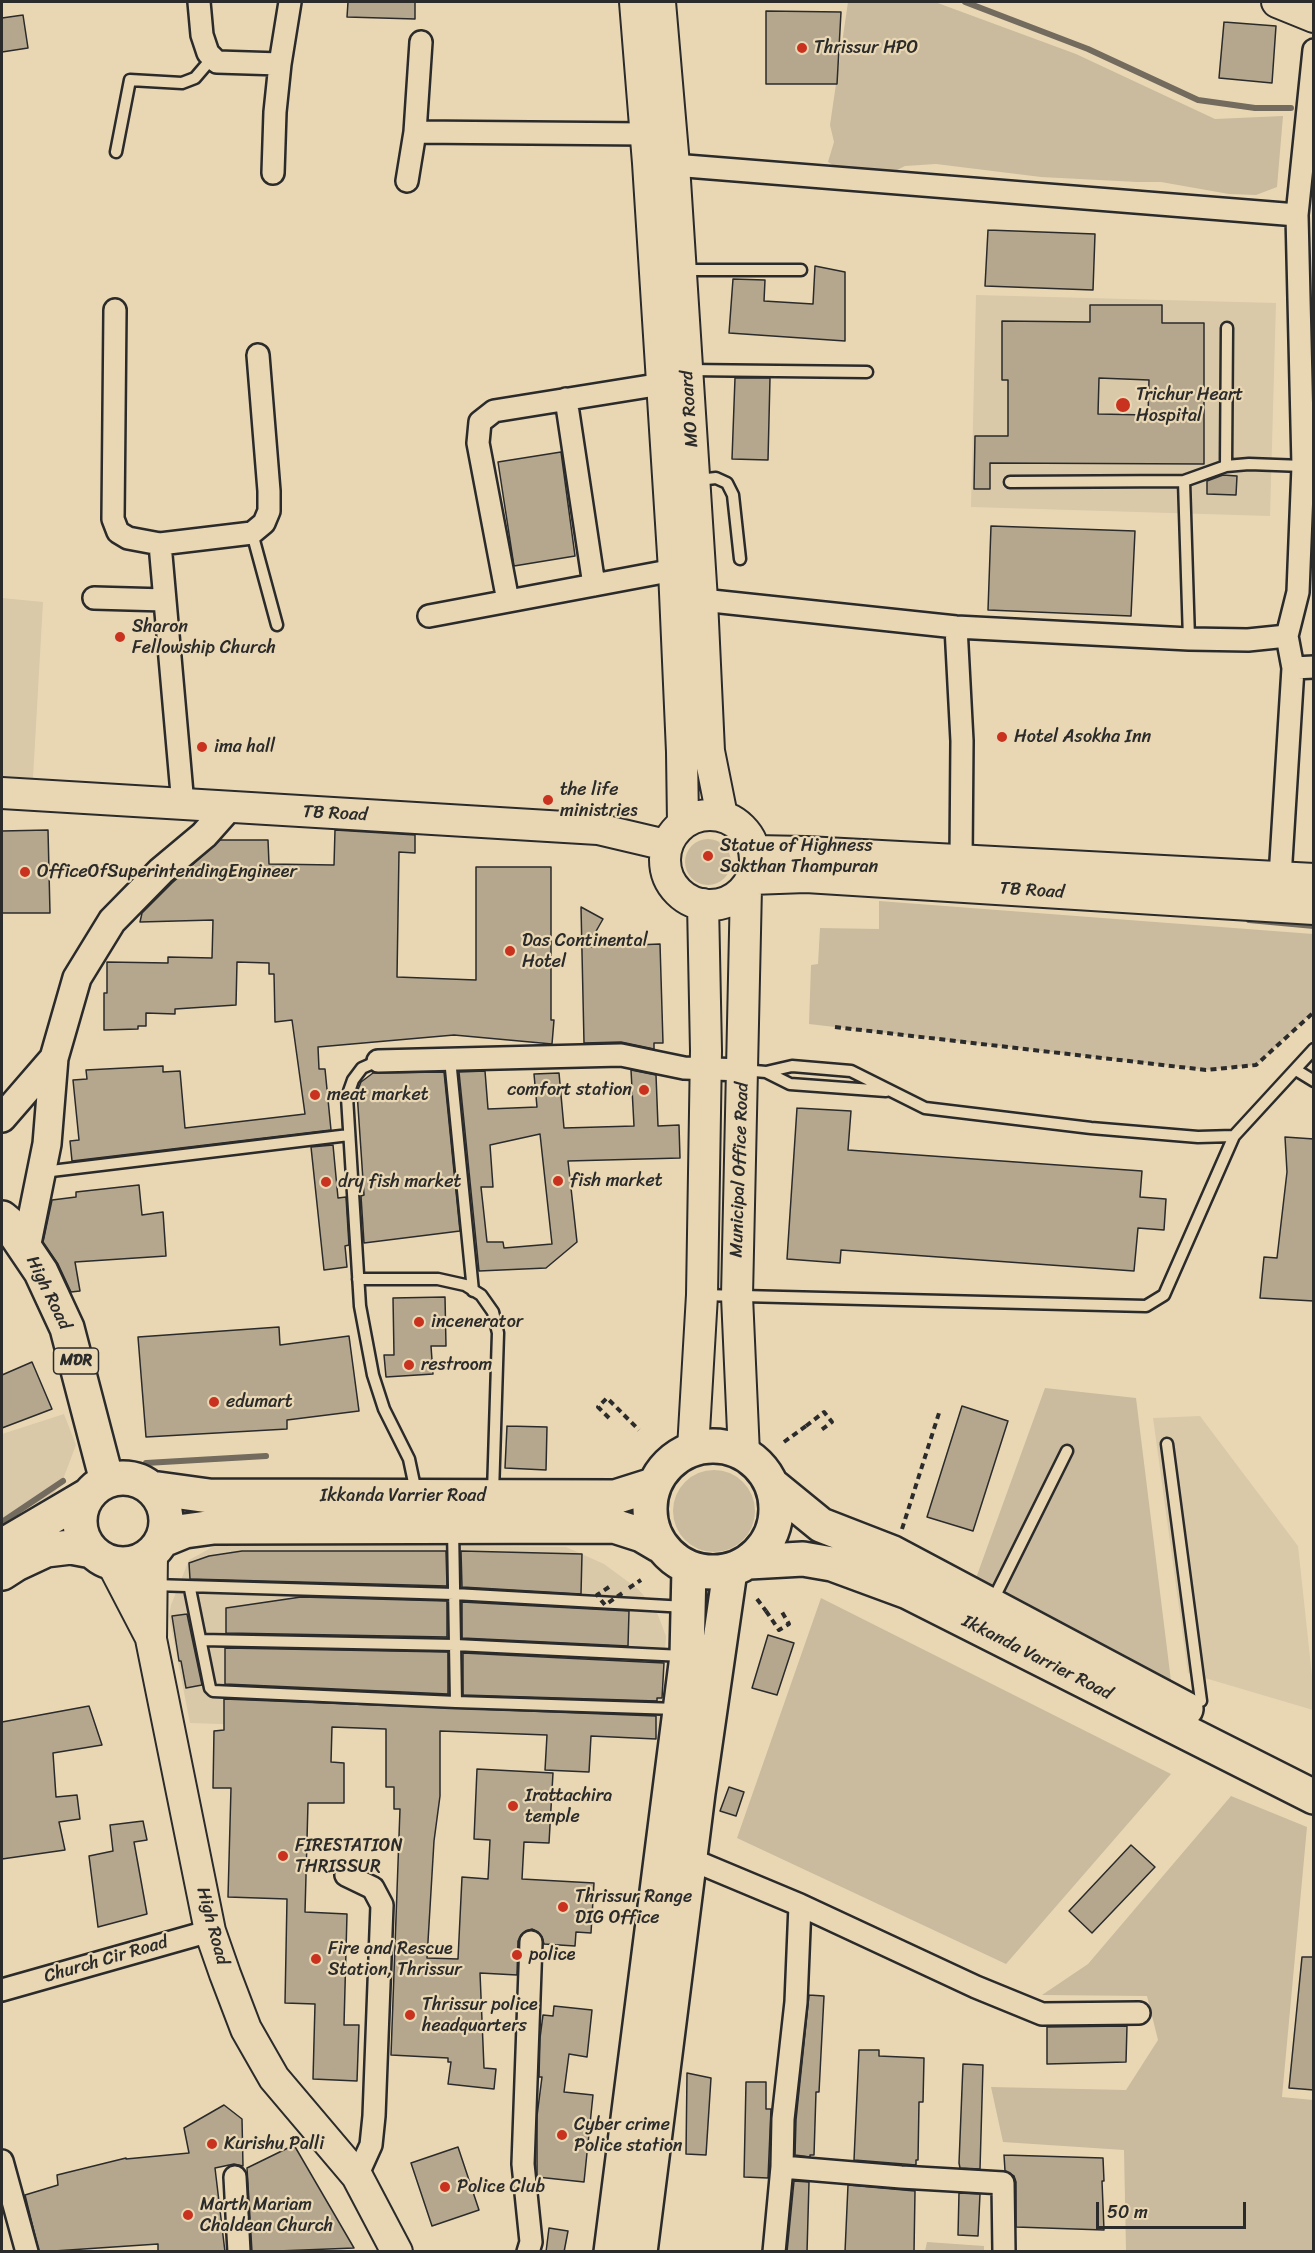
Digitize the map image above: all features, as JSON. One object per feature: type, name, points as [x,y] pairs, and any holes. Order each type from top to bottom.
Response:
[{"type":"main road","points":[[635,2],[646,134],[661,164],[675,377],[674,570],[682,752],[674,834],[664,860],[666,875],[673,888],[684,898],[712,905],[728,902],[751,872],[750,839],[743,829],[722,816],[709,814],[695,817],[674,834]]},
{"type":"main road","name":"MO Roard","points":[[660,2],[661,164],[681,270],[675,377],[695,480],[709,751],[722,816]]},
{"type":"main road","points":[[1277,2],[1314,17]]},
{"type":"main road","name":"TB Road","points":[[2,793],[674,834]]},
{"type":"main road","points":[[751,872],[961,860],[1314,879]]},
{"type":"main road","name":"TB Road","points":[[751,872],[1314,909]]},
{"type":"main road","name":"Municipal Office Road","points":[[744,1454],[737,1296],[754,1071],[751,872]]},
{"type":"main road","points":[[693,1449],[702,1295],[706,1068],[703,904]]},
{"type":"main road","name":"High Road","points":[[2,1218],[26,1248],[41,1272],[67,1328],[97,1489]]},
{"type":"main road","points":[[705,1446],[725,1447],[744,1454],[761,1467],[772,1485],[777,1506],[774,1527],[765,1547],[740,1566],[710,1573],[689,1569],[672,1559],[659,1545],[650,1526],[649,1505],[653,1485],[664,1467],[674,1458],[693,1449],[705,1446]]},
{"type":"main road","points":[[2,1546],[97,1489],[130,1478],[141,1481],[151,1488],[160,1498],[166,1511],[167,1526],[156,1559],[124,1564],[71,1547],[46,1550],[15,1564],[2,1573]]},
{"type":"main road","name":"Ikkanda Varrier Road","points":[[151,1488],[209,1496],[615,1497],[653,1485]]},
{"type":"main road","name":"Ikkanda Varrier Road","points":[[772,1485],[821,1525],[892,1553],[1314,1775]]},
{"type":"main road","points":[[97,1489],[82,1507],[80,1519],[85,1541],[102,1557],[151,1639]]},
{"type":"main road","name":"Ikkanda Varrier Road","points":[[156,1559],[185,1531],[214,1527],[614,1526],[642,1535],[659,1545]]},
{"type":"main road","name":"Ikkanda Varrier Road","points":[[740,1566],[803,1558],[832,1564],[908,1592],[1314,1797]]},
{"type":"main road","name":"High Road","points":[[156,1559],[151,1639],[210,1930],[246,2029],[274,2078],[357,2176],[397,2252]]},
{"type":"main road","points":[[640,2252],[690,1859],[740,1566]]},
{"type":"main road","points":[[611,2252],[687,1656],[689,1569]]},
{"type":"street","points":[[199,2],[202,35],[208,53],[217,62],[280,64]]},
{"type":"street","points":[[273,173],[275,112],[290,2]]},
{"type":"street","points":[[407,181],[415,132],[422,42]]},
{"type":"street","points":[[1280,877],[1303,667],[1287,636],[1298,592],[1303,466],[1306,266],[1297,215],[1314,50]]},
{"type":"street","points":[[415,132],[646,134]]},
{"type":"street","points":[[661,164],[1297,215]]},
{"type":"street","points":[[116,310],[113,519],[118,532],[128,538],[160,544],[252,533],[264,523],[269,511],[269,480],[258,355]]},
{"type":"street","points":[[508,601],[478,442],[480,422],[494,411],[675,377]]},
{"type":"street","points":[[566,399],[594,585]]},
{"type":"street","points":[[160,544],[183,805]]},
{"type":"street","points":[[429,616],[674,570]]},
{"type":"street","points":[[94,598],[165,600]]},
{"type":"street","points":[[702,600],[956,627],[1189,639],[1248,640],[1287,636]]},
{"type":"street","points":[[956,627],[962,741],[961,860]]},
{"type":"street","points":[[26,1248],[43,1172],[54,1058],[77,978],[111,921],[161,871],[204,835],[228,808]]},
{"type":"street","points":[[378,1061],[621,1055],[684,1068],[754,1071]]},
{"type":"street","points":[[2,1118],[54,1058]]},
{"type":"street","points":[[690,1859],[800,1905],[976,1988],[1042,2014],[1139,2013]]},
{"type":"street","points":[[346,1875],[373,1888],[382,1905],[373,2126],[371,2145],[357,2176]]},
{"type":"street","points":[[774,2252],[782,2167],[783,2119],[796,2002],[800,1905]]},
{"type":"street","name":"Church Cir Road","points":[[2,1990],[210,1930]]},
{"type":"street","points":[[528,2252],[531,2242],[523,2164],[531,1942]]},
{"type":"street","points":[[2,2165],[27,2252]]},
{"type":"street","points":[[782,2167],[1003,2183],[1004,2252]]},
{"type":"street","points":[[235,2177],[239,2252]]},
{"type":"lane","points":[[116,152],[130,80],[182,83],[195,78],[207,64],[217,62]]},
{"type":"lane","points":[[681,270],[801,270]]},
{"type":"lane","points":[[1226,466],[1227,328]]},
{"type":"lane","points":[[675,377],[867,372]]},
{"type":"lane","points":[[1010,482],[1184,482],[1226,466],[1249,464],[1303,466]]},
{"type":"lane","points":[[695,480],[716,478],[727,483],[733,495],[740,559]]},
{"type":"lane","points":[[1184,482],[1189,639]]},
{"type":"lane","points":[[252,533],[277,625]]},
{"type":"lane","points":[[702,1295],[1146,1306],[1164,1295],[1234,1136],[1314,1049]]},
{"type":"lane","points":[[450,1059],[473,1291]]},
{"type":"lane","points":[[378,1061],[362,1068],[353,1080],[347,1097],[360,1306],[373,1375],[384,1409],[409,1460],[417,1496]]},
{"type":"lane","points":[[754,1071],[792,1066],[851,1071],[925,1108],[1091,1128],[1198,1137],[1234,1136]]},
{"type":"lane","points":[[1296,1070],[1314,1082]]},
{"type":"lane","points":[[754,1071],[790,1084],[893,1092]]},
{"type":"lane","points":[[43,1172],[349,1135]]},
{"type":"lane","points":[[358,1280],[438,1279],[465,1285],[482,1295],[493,1312],[498,1333],[493,1496]]},
{"type":"lane","points":[[1167,1444],[1202,1701]]},
{"type":"lane","points":[[991,1605],[1067,1451]]},
{"type":"lane","points":[[453,1526],[456,1702]]},
{"type":"lane","points":[[156,1559],[192,1587],[454,1594],[689,1607]]},
{"type":"lane","points":[[192,1587],[190,1589],[210,1688],[213,1691],[680,1709]]},
{"type":"lane","points":[[201,1640],[455,1645],[687,1656]]},
{"type":"path","points":[[835,1027],[1206,1070],[1257,1065],[1314,1012]]},
{"type":"path","points":[[609,1418],[598,1407],[607,1398],[639,1430]]},
{"type":"path","points":[[892,1553],[940,1410]]},
{"type":"path","points":[[784,1442],[824,1412],[832,1422],[821,1430]]},
{"type":"path","points":[[609,1587],[597,1594],[605,1605],[641,1580]]},
{"type":"path","points":[[757,1599],[778,1630],[789,1624],[782,1612]]},
{"type":"shaded area","points":[[848,2],[935,2],[1076,54],[1215,119],[1283,116],[1277,187],[1256,195],[1229,194],[1161,182],[1041,177],[936,164],[905,166],[889,174],[841,170],[828,162],[834,142],[830,125]]},
{"type":"shaded area","name":"Trichur Heart Hospital","points":[[976,295],[1276,303],[1270,516],[971,507]]},
{"type":"shaded area","points":[[2,598],[43,602],[33,778],[2,776]]},
{"type":"shaded area","points":[[708,839],[717,840],[725,845],[730,853],[730,871],[725,879],[717,884],[708,885],[699,884],[691,879],[686,871],[685,862],[686,853],[691,845],[699,840]]},
{"type":"shaded area","points":[[879,901],[1313,934],[1313,1012],[1256,1065],[1206,1070],[809,1024],[811,965],[818,964],[820,928],[879,929]]},
{"type":"shaded area","points":[[1045,1388],[1136,1398],[1171,1681],[976,1578]]},
{"type":"shaded area","points":[[64,1414],[76,1445],[62,1482],[53,1494],[2,1524],[2,1434]]},
{"type":"shaded area","points":[[1200,1416],[1298,1546],[1313,1685],[1313,1710],[1188,1673],[1153,1418]]},
{"type":"shaded area","points":[[714,1470],[730,1473],[743,1482],[752,1495],[755,1511],[752,1527],[743,1540],[730,1549],[714,1552],[698,1549],[685,1540],[676,1527],[673,1511],[676,1495],[685,1482],[698,1473]]},
{"type":"shaded area","points":[[218,1544],[566,1547],[604,1564],[638,1589],[656,1610],[666,1636],[659,1739],[190,1723],[169,1616],[171,1605],[189,1560]]},
{"type":"shaded area","points":[[821,1598],[1171,1774],[1006,1964],[737,1838]]},
{"type":"shaded area","points":[[1231,1796],[1307,1827],[1282,2097],[1313,2100],[1313,2251],[1126,2251],[1124,2150],[1003,2142],[991,2087],[1126,2090],[1158,2040],[1147,1996],[1042,1995],[1088,1964]]},
{"type":"shaded area","points":[[927,2242],[984,2246],[984,2251],[925,2251]]},
{"type":"building","points":[[348,2],[415,2],[415,19],[347,17]]},
{"type":"building","name":"Thrissur HPO","points":[[766,11],[841,12],[837,84],[766,84]]},
{"type":"building","points":[[23,15],[28,48],[2,52],[2,18]]},
{"type":"building","points":[[1224,22],[1276,26],[1272,83],[1219,78]]},
{"type":"building","points":[[988,230],[1095,234],[1093,290],[985,286]]},
{"type":"building","points":[[815,266],[845,272],[845,341],[729,333],[733,279],[765,280],[764,301],[813,304]]},
{"type":"building","points":[[1090,305],[1162,305],[1162,323],[1204,323],[1204,464],[990,463],[990,489],[974,489],[975,436],[1008,436],[1008,380],[1002,380],[1002,321],[1090,322]],"holes":[[[1099,378],[1149,380],[1148,415],[1098,414]]]},
{"type":"building","points":[[735,378],[770,378],[768,460],[732,459]]},
{"type":"building","points":[[561,452],[575,556],[514,566],[498,462]]},
{"type":"building","points":[[1223,475],[1237,476],[1236,495],[1207,494],[1207,481]]},
{"type":"building","points":[[991,526],[1135,531],[1131,616],[988,610]]},
{"type":"building","name":"OfficeOfSuperintendingEngineer","points":[[48,830],[50,913],[2,913],[2,831]]},
{"type":"building","points":[[335,830],[415,835],[415,853],[399,852],[397,977],[476,980],[476,867],[551,867],[551,1020],[554,1020],[552,1044],[454,1035],[318,1047],[319,1069],[325,1069],[331,1130],[72,1161],[70,1141],[79,1140],[73,1080],[87,1079],[86,1070],[163,1066],[163,1072],[180,1071],[185,1128],[305,1114],[292,1020],[275,1022],[274,974],[269,974],[269,963],[237,962],[236,1005],[175,1009],[175,1014],[146,1013],[146,1026],[138,1026],[138,1029],[104,1030],[107,962],[168,963],[168,957],[212,958],[213,920],[140,922],[142,913],[220,840],[268,840],[269,864],[334,865]]},
{"type":"building","points":[[581,907],[603,919],[587,947],[660,944],[663,1043],[654,1043],[654,1049],[621,1042],[584,1043]]},
{"type":"building","points":[[631,1070],[656,1075],[658,1126],[679,1125],[680,1158],[568,1161],[577,1242],[546,1268],[479,1271],[459,1072],[485,1071],[488,1109],[537,1107],[534,1074],[559,1073],[564,1128],[634,1126]],"holes":[[[540,1134],[552,1244],[504,1248],[503,1242],[487,1242],[481,1187],[493,1187],[490,1145]]]},
{"type":"building","points":[[444,1072],[460,1231],[364,1243],[361,1196],[364,1195],[357,1092],[361,1082],[373,1073]]},
{"type":"building","points":[[797,1108],[851,1111],[848,1150],[1142,1171],[1140,1197],[1166,1199],[1164,1230],[1138,1228],[1134,1271],[841,1250],[840,1263],[787,1259]]},
{"type":"building","points":[[1285,1137],[1314,1139],[1314,1301],[1260,1298],[1264,1257],[1277,1258],[1287,1172]]},
{"type":"building","points":[[333,1145],[338,1198],[346,1197],[349,1245],[345,1246],[347,1267],[324,1270],[311,1147]]},
{"type":"building","points":[[139,1185],[142,1215],[163,1212],[166,1256],[75,1262],[80,1291],[71,1292],[58,1264],[43,1242],[52,1200],[76,1197],[76,1192]]},
{"type":"building","name":"incenerator","points":[[445,1297],[446,1346],[431,1346],[433,1374],[386,1377],[384,1355],[394,1355],[393,1298]]},
{"type":"building","name":"edumart","points":[[279,1327],[280,1345],[349,1336],[359,1411],[287,1420],[287,1429],[146,1437],[138,1337]]},
{"type":"building","points":[[32,1362],[52,1409],[2,1428],[2,1375]]},
{"type":"building","points":[[962,1406],[1008,1421],[973,1531],[927,1517]]},
{"type":"building","points":[[507,1426],[547,1427],[546,1470],[505,1468]]},
{"type":"building","points":[[242,1551],[446,1551],[447,1586],[190,1579],[189,1563],[209,1556]]},
{"type":"building","points":[[461,1551],[582,1554],[581,1594],[462,1587]]},
{"type":"building","points":[[301,1597],[447,1601],[447,1637],[226,1633],[226,1608]]},
{"type":"building","points":[[462,1602],[629,1611],[628,1646],[462,1638]]},
{"type":"building","points":[[187,1614],[202,1685],[186,1688],[172,1616]]},
{"type":"building","points":[[768,1635],[794,1643],[777,1695],[752,1688]]},
{"type":"building","points":[[225,1648],[448,1652],[448,1694],[225,1684]]},
{"type":"building","points":[[463,1653],[664,1663],[662,1698],[657,1698],[657,1701],[463,1695]]},
{"type":"building","points":[[224,1699],[656,1716],[656,1739],[591,1736],[589,1772],[545,1770],[547,1735],[440,1731],[440,1796],[434,1841],[427,1958],[458,1959],[462,1877],[488,1879],[490,1840],[474,1839],[477,1769],[553,1773],[549,1843],[524,1842],[522,1879],[594,1883],[591,1933],[576,1932],[575,1946],[544,1944],[538,1932],[532,1929],[521,1935],[518,1941],[517,1975],[480,1973],[484,2068],[496,2069],[494,2089],[448,2084],[451,2062],[448,2062],[448,2058],[391,2055],[400,1809],[394,1809],[394,1787],[386,1787],[386,1729],[332,1727],[331,1762],[344,1763],[344,1803],[308,1803],[305,1912],[347,1914],[344,2025],[359,2025],[357,2081],[313,2079],[315,2004],[285,2003],[287,1899],[228,1897],[231,1788],[213,1788],[214,1731],[224,1730]]},
{"type":"building","points":[[89,1706],[102,1745],[53,1753],[56,1797],[77,1795],[80,1819],[59,1822],[65,1850],[2,1859],[2,1722]]},
{"type":"building","points":[[729,1787],[744,1792],[736,1816],[720,1811]]},
{"type":"building","points":[[143,1821],[147,1840],[134,1842],[147,1914],[98,1927],[89,1856],[113,1851],[110,1825]]},
{"type":"building","points":[[1131,1845],[1155,1867],[1092,1933],[1069,1911]]},
{"type":"building","points":[[1302,1957],[1314,1957],[1314,2090],[1289,2088]]},
{"type":"building","points":[[809,1995],[824,1996],[819,2092],[816,2092],[814,2155],[810,2157],[795,2155],[796,2120]]},
{"type":"building","points":[[554,2006],[592,2010],[587,2057],[569,2054],[564,2092],[593,2095],[584,2182],[537,2177],[537,2116],[542,2077],[539,2077],[540,2038],[543,2015],[553,2016]]},
{"type":"building","points":[[1127,2026],[1126,2062],[1047,2064],[1047,2027]]},
{"type":"building","points":[[859,2050],[879,2050],[879,2056],[924,2058],[923,2102],[919,2102],[916,2165],[854,2160]]},
{"type":"building","points":[[963,2064],[983,2065],[980,2169],[960,2168],[959,2163]]},
{"type":"building","points":[[687,2073],[711,2078],[706,2155],[686,2154]]},
{"type":"building","points":[[746,2082],[766,2082],[766,2109],[771,2109],[768,2178],[744,2177]]},
{"type":"building","points":[[224,2105],[242,2119],[243,2166],[234,2164],[215,2168],[225,2252],[158,2252],[158,2244],[39,2252],[25,2195],[58,2185],[57,2175],[126,2158],[189,2153],[184,2128]]},
{"type":"building","points":[[294,2145],[354,2248],[252,2252],[247,2168]]},
{"type":"building","name":"Police Club","points":[[458,2147],[479,2210],[432,2226],[411,2163]]},
{"type":"building","points":[[1004,2155],[1103,2158],[1104,2230],[1016,2227],[1016,2182],[1014,2176],[1005,2171]]},
{"type":"building","points":[[794,2181],[809,2182],[807,2252],[787,2252]]},
{"type":"building","points":[[848,2185],[915,2191],[914,2252],[845,2252]]},
{"type":"building","points":[[959,2193],[980,2194],[978,2236],[958,2235]]},
{"type":"building","points":[[549,2228],[568,2231],[564,2252],[546,2252]]},
{"type":"waterway","points":[[965,2],[1088,49],[1198,100],[1255,108],[1291,108]]},
{"type":"waterway","points":[[1249,920],[1314,926]]},
{"type":"waterway","points":[[146,1463],[266,1456]]},
{"type":"waterway","points":[[2,1522],[63,1481]]},
{"type":"place","name":"Thrissur HPO","points":[[802,48]]},
{"type":"place","name":"Trichur Heart Hospital","points":[[1123,405]]},
{"type":"place","name":"Sharon Fellowship Church","points":[[120,637]]},
{"type":"place","name":"Hotel Asokha Inn","points":[[1002,737]]},
{"type":"place","name":"ima hall","points":[[202,747]]},
{"type":"place","name":"the life ministries","points":[[548,800]]},
{"type":"place","name":"Statue of Highness Sakthan Thampuran","points":[[708,856]]},
{"type":"place","name":"OfficeOfSuperintendingEngineer","points":[[25,872]]},
{"type":"place","name":"Das Continental Hotel","points":[[510,951]]},
{"type":"place","name":"comfort station","points":[[644,1090]]},
{"type":"place","name":"meat market","points":[[315,1095]]},
{"type":"place","name":"fish market","points":[[558,1181]]},
{"type":"place","name":"dry fish market","points":[[326,1182]]},
{"type":"place","name":"incenerator","points":[[419,1322]]},
{"type":"place","name":"restroom","points":[[409,1365]]},
{"type":"place","name":"edumart","points":[[214,1402]]},
{"type":"place","name":"Irattachira temple","points":[[513,1806]]},
{"type":"place","name":"FIRESTATION THRISSUR","points":[[283,1856]]},
{"type":"place","name":"Thrissur Range DIG Office","points":[[563,1907]]},
{"type":"place","name":"police","points":[[517,1955]]},
{"type":"place","name":"Fire and Rescue Station, Thrissur","points":[[316,1959]]},
{"type":"place","name":"Thrissur police headquarters","points":[[410,2015]]},
{"type":"place","name":"Cyber crime Police station","points":[[562,2135]]},
{"type":"place","name":"Kurishu Palli","points":[[212,2144]]},
{"type":"place","name":"Police Club","points":[[445,2187]]},
{"type":"place","name":"Marth Mariam Chaldean Church","points":[[188,2215]]}]
